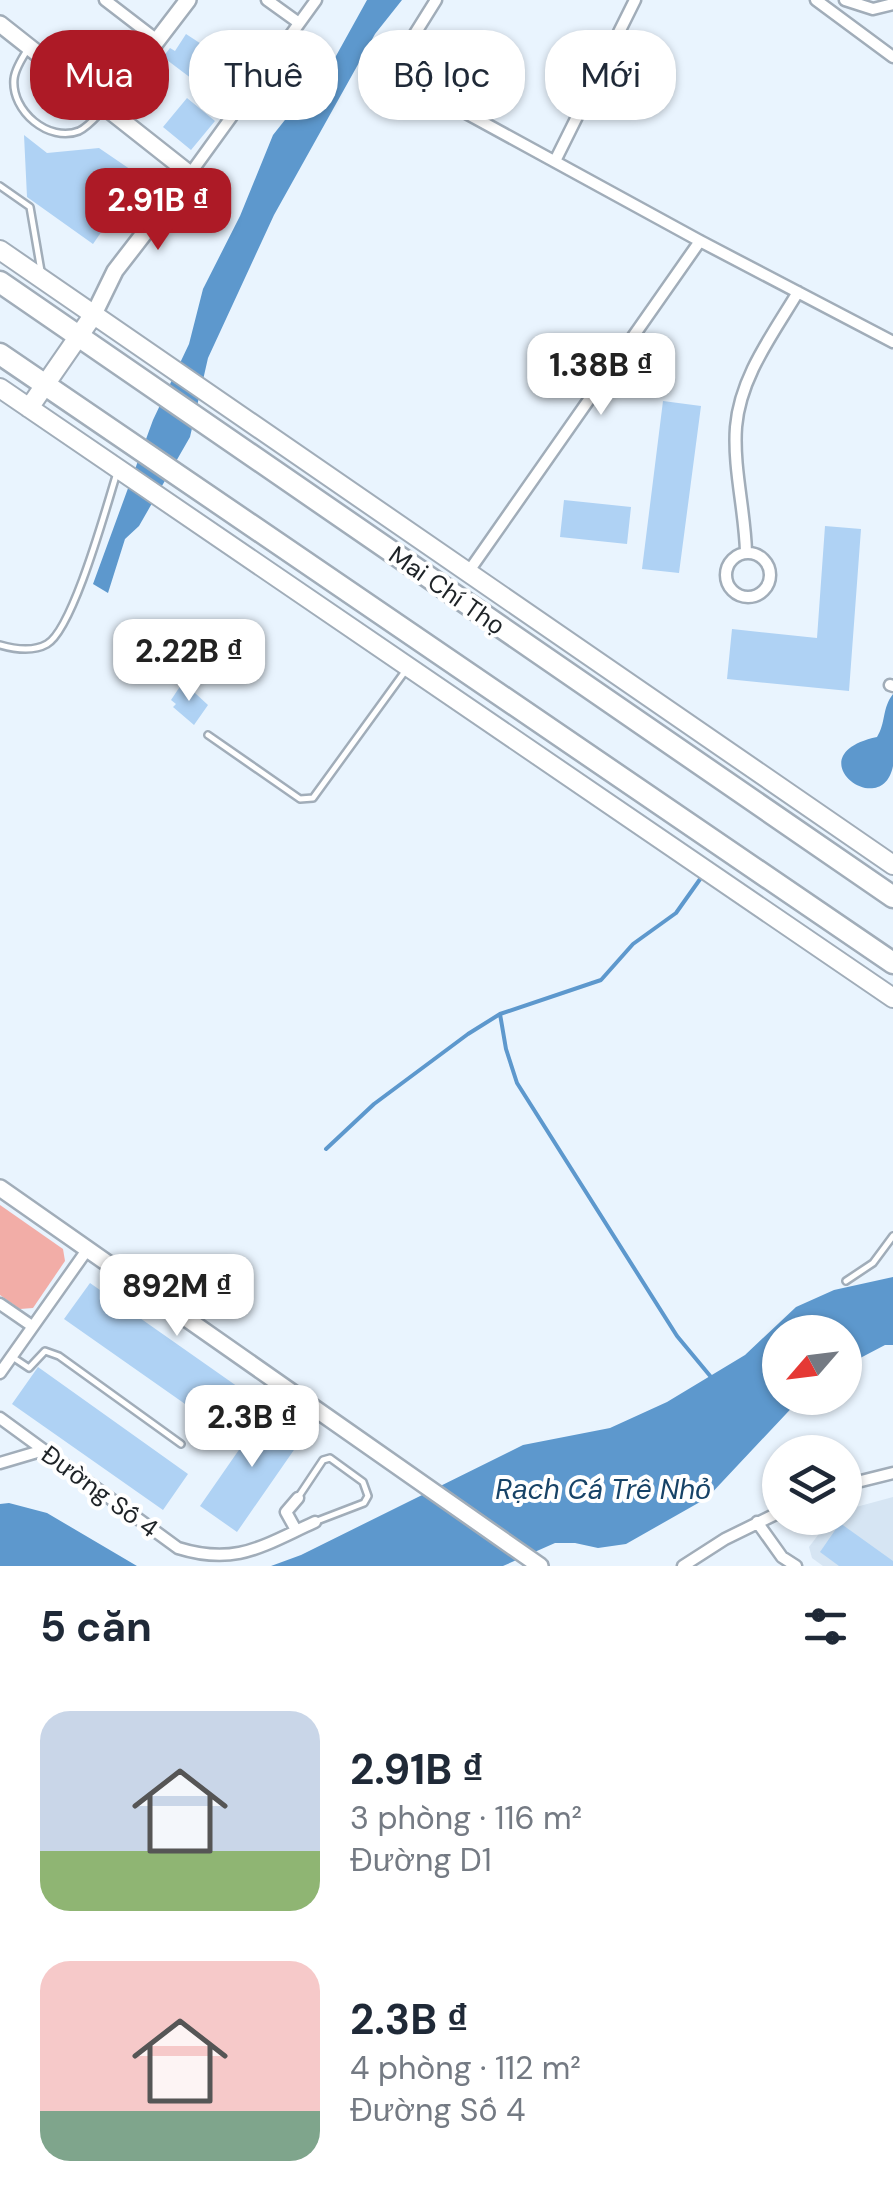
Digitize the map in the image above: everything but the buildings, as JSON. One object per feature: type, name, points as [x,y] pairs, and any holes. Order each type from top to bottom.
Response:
[{"type":"highway","name":"Mai Chí Thọ","points":[[0,282],[893,898]]},
{"type":"highway","points":[[0,354],[893,963]]},
{"type":"main road","name":"Mai Chí Thọ","points":[[0,250],[893,866]]},
{"type":"main road","points":[[29,408],[94,314]]},
{"type":"main road","points":[[0,388],[893,998]]},
{"type":"street","points":[[105,0],[144,30]]},
{"type":"street","points":[[165,30],[188,0]]},
{"type":"street","points":[[267,0],[299,23]]},
{"type":"street","points":[[94,314],[115,271],[316,0]]},
{"type":"street","points":[[436,0],[390,72],[893,342]]},
{"type":"street","points":[[555,161],[635,0]]},
{"type":"street","points":[[816,0],[893,57]]},
{"type":"street","points":[[845,0],[873,9],[893,4]]},
{"type":"street","points":[[0,24],[30,47]]},
{"type":"street","points":[[124,120],[190,174]]},
{"type":"street","points":[[469,571],[700,241]]},
{"type":"street","points":[[746,552],[736,428],[740,405],[755,365],[798,292]]},
{"type":"street","points":[[746,552],[767,562],[770,578],[762,592],[747,597],[732,590],[726,575],[732,560],[746,552]]},
{"type":"street","points":[[0,1188],[540,1566]]},
{"type":"street","points":[[0,1373],[87,1250]]},
{"type":"street","points":[[0,1304],[32,1326]]},
{"type":"street","name":"Đường Số 4","points":[[0,1418],[178,1548],[204,1558],[236,1558],[315,1522]]},
{"type":"street","points":[[0,1464],[44,1450]]},
{"type":"street","points":[[862,1481],[893,1473]]},
{"type":"street","points":[[296,1530],[286,1512],[298,1498]]},
{"type":"street","points":[[683,1566],[762,1520]]},
{"type":"street","points":[[757,1522],[779,1561],[796,1566]]},
{"type":"lane","points":[[30,47],[14,78],[16,97],[30,118]]},
{"type":"lane","points":[[33,120],[53,134],[80,131],[92,120]]},
{"type":"lane","points":[[0,186],[30,207],[42,279]]},
{"type":"lane","points":[[0,645],[30,649],[49,643],[64,622],[118,469]]},
{"type":"lane","points":[[208,734],[300,800],[308,800],[317,796],[408,667]]},
{"type":"lane","points":[[846,1281],[873,1262],[893,1236]]},
{"type":"lane","points":[[12,1356],[29,1368],[45,1351],[55,1354],[181,1444]]},
{"type":"lane","points":[[298,1498],[323,1460],[330,1458],[363,1482],[368,1496],[364,1503],[315,1522]]},
{"type":"shaded area","points":[[0,1205],[63,1249],[65,1261],[33,1308],[20,1309],[0,1295]]},
{"type":"shaded area","points":[[893,1497],[893,1566],[823,1566],[812,1558],[809,1547],[818,1535],[862,1535],[862,1505]]},
{"type":"water","points":[[367,0],[402,0],[378,30],[358,30],[358,64],[338,100],[338,52]]},
{"type":"water","points":[[285,120],[327,120],[274,215],[208,358],[190,437],[139,526],[125,539],[108,593],[93,584],[153,420],[189,344],[203,289],[240,216],[273,135]]},
{"type":"water","points":[[893,694],[893,766],[886,782],[874,788],[861,787],[849,780],[842,769],[843,757],[853,746],[877,737]]},
{"type":"water","name":"Rạch Cá Trê Nhỏ","points":[[893,1277],[893,1345],[862,1357],[862,1315],[788,1315],[796,1307],[834,1290]]},
{"type":"water","name":"Rạch Cá Trê Nhỏ","points":[[762,1339],[762,1415],[785,1415],[762,1435],[707,1498],[626,1544],[598,1548],[555,1543],[503,1566],[271,1566],[301,1555],[523,1445],[610,1428],[667,1402],[745,1355]]},
{"type":"water","points":[[0,1504],[47,1513],[137,1566],[0,1566]]},
{"type":"waterway","points":[[326,1149],[374,1104],[500,1014],[601,980],[633,944],[676,913],[703,875]]},
{"type":"waterway","points":[[500,1014],[517,1083],[677,1336],[711,1377]]}]
